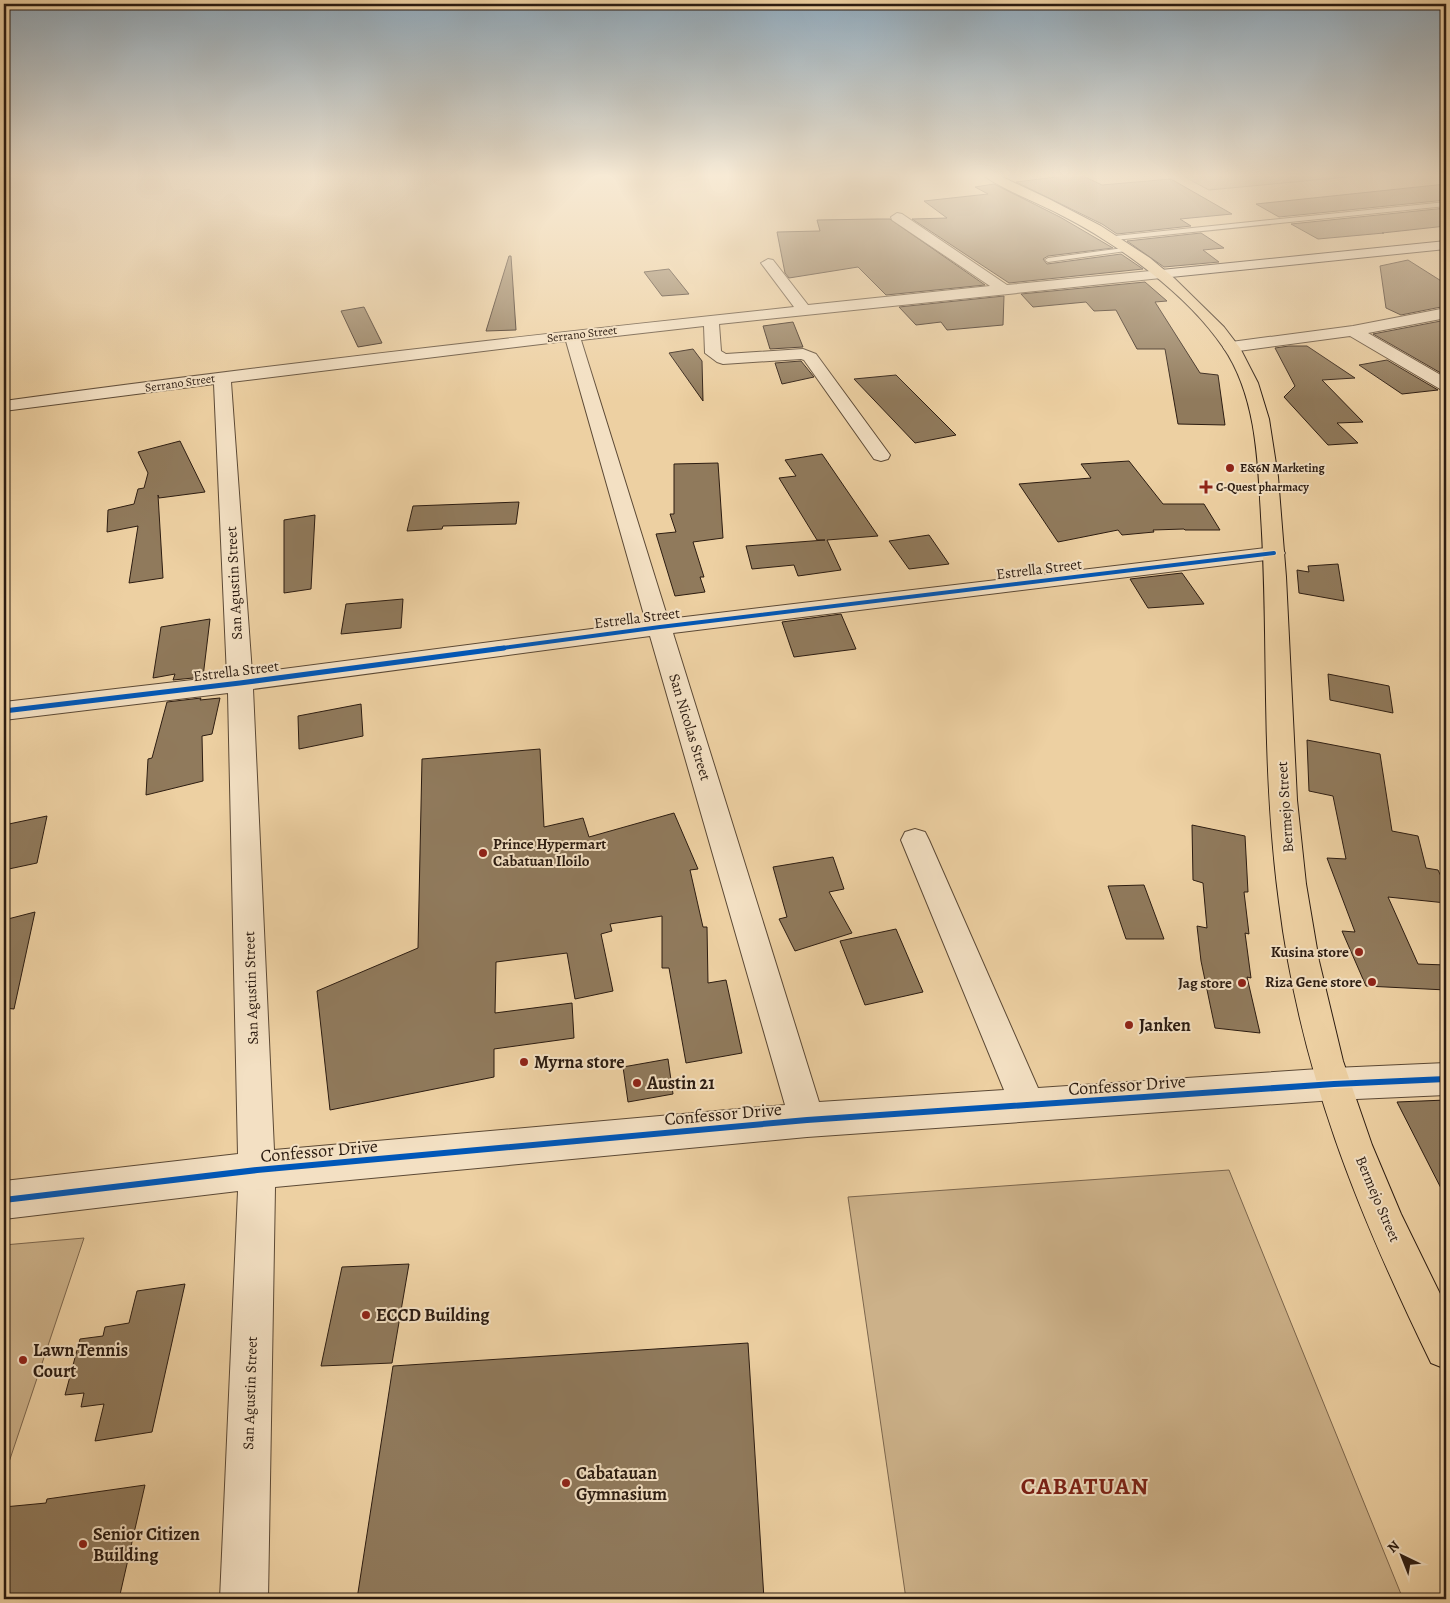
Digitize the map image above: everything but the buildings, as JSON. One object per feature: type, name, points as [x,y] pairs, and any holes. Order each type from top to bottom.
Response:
[{"type":"main road","name":"Bermejo Street","points":[[1132,250],[1200,311],[1231,347],[1253,392],[1262,419],[1267,449],[1274,553],[1281,748],[1289,862],[1306,975],[1315,1020],[1350,1133],[1379,1207],[1446,1348]]},
{"type":"street","points":[[946,250],[1004,289]]},
{"type":"street","name":"Serrano Street","points":[[4,406],[222,377],[711,319],[1399,250]]},
{"type":"street","points":[[768,263],[803,310]]},
{"type":"street","points":[[1231,347],[1353,331],[1446,313]]},
{"type":"street","points":[[711,319],[713,353],[722,359],[803,354],[810,357],[881,455]]},
{"type":"street","points":[[1353,331],[1446,385]]},
{"type":"street","name":"San Nicolas Street","points":[[572,335],[807,1120]]},
{"type":"street","name":"San Agustin Street","points":[[222,377],[240,683],[257,1170],[244,1599]]},
{"type":"street","name":"Estrella Street","points":[[4,711],[1274,553]]},
{"type":"street","points":[[915,840],[1028,1106]]},
{"type":"street","name":"Confessor Drive","points":[[4,1200],[257,1170],[807,1120],[1334,1084],[1446,1079]]},
{"type":"lane","points":[[1048,260],[1125,250]]},
{"type":"shaded area","points":[[1229,1170],[1403,1599],[906,1599],[848,1197]]},
{"type":"shaded area","name":"Lawn Tennis Court","points":[[84,1238],[5,1474],[4,1474],[4,1245]]},
{"type":"cycle path","points":[[4,711],[240,683],[660,627],[1274,553]]},
{"type":"cycle path","points":[[4,1200],[257,1170],[807,1120],[1334,1084],[1446,1079]]},
{"type":"place","name":"E&6N Marketing","points":[[1230,468]]},
{"type":"place","name":"C-Quest pharmacy","points":[[1206,487]]},
{"type":"place","name":"Prince Hypermart Cabatuan Iloilo","points":[[483,853]]},
{"type":"place","name":"Kusina store","points":[[1359,952]]},
{"type":"place","name":"Riza Gene store","points":[[1372,982]]},
{"type":"place","name":"Jag store","points":[[1242,983]]},
{"type":"place","name":"Janken","points":[[1129,1025]]},
{"type":"place","name":"Myrna store","points":[[524,1062]]},
{"type":"place","name":"Austin 21","points":[[637,1083]]},
{"type":"place","name":"ECCD Building","points":[[366,1315]]},
{"type":"place","name":"Lawn Tennis Court","points":[[23,1360]]},
{"type":"place","name":"Cabatauan Gymnasium","points":[[566,1483]]},
{"type":"place","name":"Senior Citizen Building","points":[[83,1544]]},
{"type":"district","name":"CABATUAN","points":[[1085,1486]]}]
